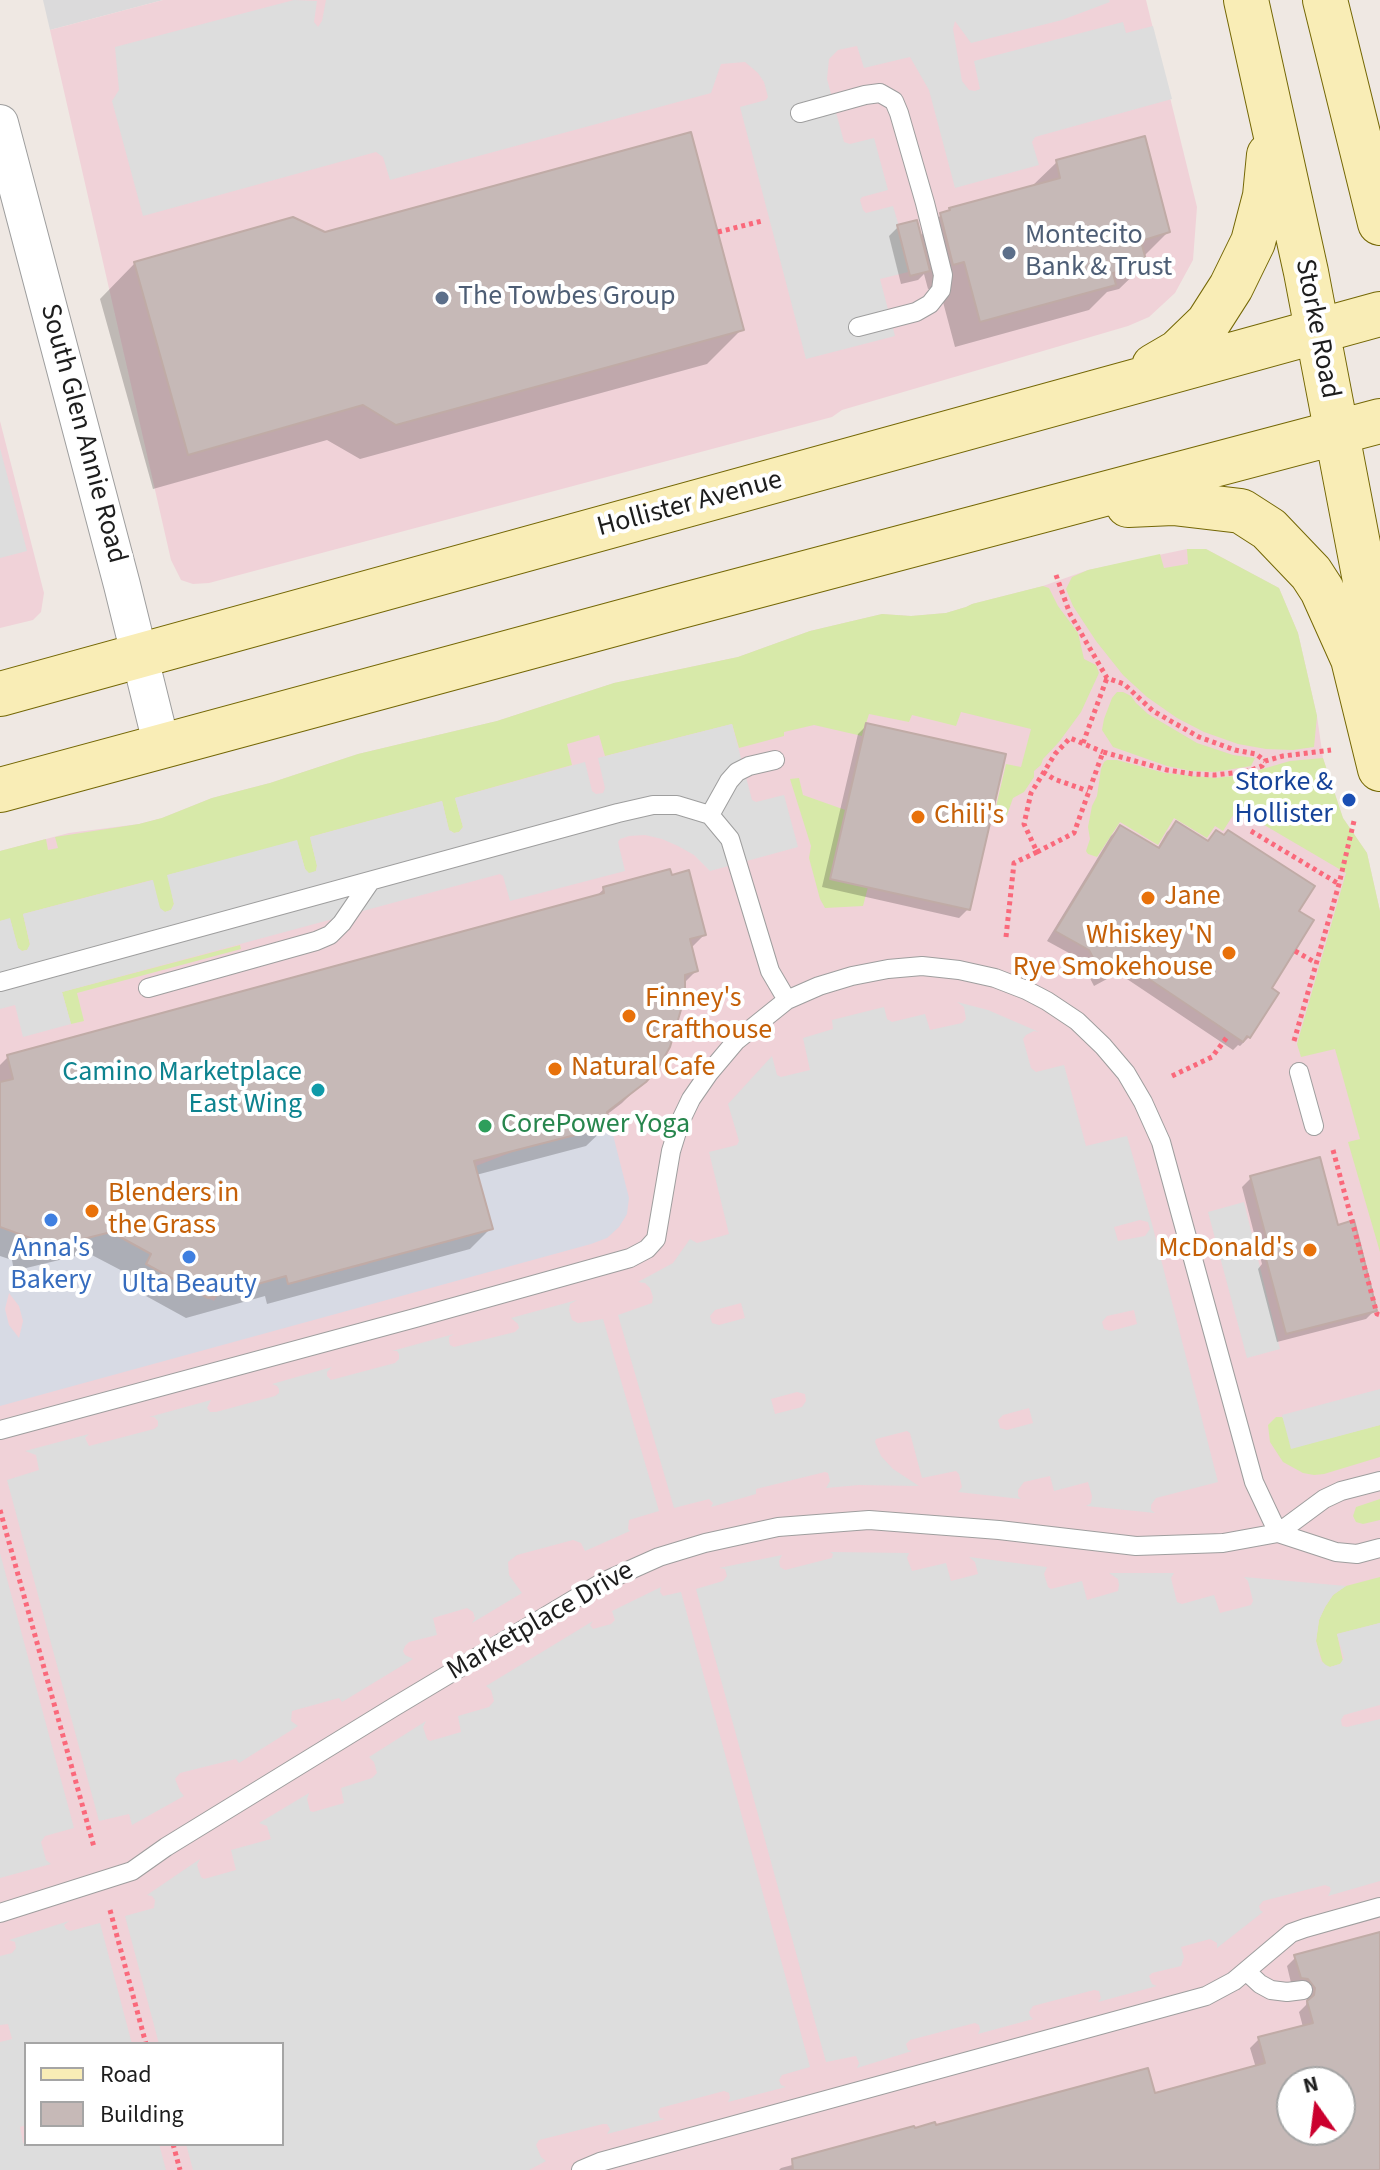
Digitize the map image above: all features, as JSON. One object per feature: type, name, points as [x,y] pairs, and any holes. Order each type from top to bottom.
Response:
[{"type":"main road","name":"Storke Road","points":[[1246,0],[1306,272],[1380,659]]},
{"type":"main road","points":[[1328,12],[1380,114]]},
{"type":"main road","points":[[1328,12],[1380,223]]},
{"type":"main road","points":[[1103,390],[1178,352],[1208,323],[1231,287],[1253,242],[1265,196],[1269,155],[1263,81]]},
{"type":"main road","name":"Hollister Avenue","points":[[0,694],[1380,314]]},
{"type":"main road","points":[[0,790],[1380,421]]},
{"type":"main road","points":[[999,522],[1088,508],[1173,503],[1241,511],[1250,516],[1269,529],[1311,573],[1322,590],[1353,659],[1380,769]]},
{"type":"street","name":"South Glen Annie Road","points":[[0,123],[6,173],[162,747]]},
{"type":"lane","points":[[800,113],[880,93],[894,101],[925,203],[943,275],[941,290],[930,304],[916,312],[858,327]]},
{"type":"lane","points":[[710,815],[737,772],[775,760]]},
{"type":"lane","points":[[0,982],[653,805],[677,805],[710,815],[730,839],[770,971],[787,1000]]},
{"type":"lane","points":[[148,988],[330,935],[370,882]]},
{"type":"lane","points":[[0,1430],[630,1258],[647,1249],[656,1239],[671,1151],[691,1099],[736,1041],[787,1000],[819,986],[888,969],[922,966],[995,978],[1047,1001],[1077,1021],[1126,1073],[1161,1142],[1254,1482],[1278,1533]]},
{"type":"lane","points":[[1299,1072],[1314,1126]]},
{"type":"lane","name":"Marketplace Drive","points":[[0,1913],[132,1871],[394,1707],[603,1582],[659,1557],[778,1527],[869,1520],[999,1530],[1136,1546],[1223,1543],[1278,1533],[1324,1499],[1341,1491],[1380,1481]]},
{"type":"lane","name":"Marketplace Drive","points":[[1278,1533],[1336,1552],[1357,1554],[1380,1548]]},
{"type":"lane","points":[[581,2170],[600,2162],[1206,1996],[1221,1990],[1291,1933],[1380,1907]]},
{"type":"lane","points":[[1246,1971],[1271,1990],[1303,1990]]},
{"type":"path","points":[[718,232],[762,221]]},
{"type":"path","points":[[1056,575],[1070,614],[1107,678],[1124,684],[1153,711],[1199,737],[1256,754],[1265,761]]},
{"type":"path","points":[[1083,743],[1107,678]]},
{"type":"path","points":[[1037,852],[1024,824],[1031,793],[1055,754],[1070,738],[1103,752],[1167,770],[1215,775],[1249,771],[1262,766],[1265,761],[1283,756],[1336,749]]},
{"type":"path","points":[[1006,937],[1014,863],[1074,833],[1103,752]]},
{"type":"path","points":[[1043,772],[1088,791]]},
{"type":"path","points":[[1292,1047],[1354,821]]},
{"type":"path","points":[[1251,831],[1339,884]]},
{"type":"path","points":[[1295,951],[1316,963]]},
{"type":"path","points":[[1172,1076],[1212,1057],[1227,1037]]},
{"type":"path","points":[[1333,1149],[1377,1314],[1380,1315]]},
{"type":"path","points":[[0,1510],[94,1847]]},
{"type":"path","points":[[110,1909],[145,2042]]},
{"type":"path","points":[[174,2146],[180,2170]]},
{"type":"shaded area","points":[[43,0],[163,0],[50,30]]},
{"type":"shaded area","points":[[163,0],[1146,0],[1197,207],[1193,260],[1175,293],[1149,317],[1128,326],[842,410],[832,417],[209,583],[193,584],[181,580],[171,560],[50,30]]},
{"type":"shaded area","points":[[294,0],[317,1],[314,22],[318,27],[326,0],[1109,0],[1062,20],[971,43],[955,21],[953,29],[962,81],[969,90],[980,89],[974,61],[1123,22],[1126,33],[1153,26],[1172,99],[1035,137],[1032,142],[1039,165],[955,188],[929,90],[910,57],[864,68],[857,46],[838,50],[829,59],[827,79],[844,142],[850,144],[874,138],[888,190],[862,197],[863,210],[866,213],[893,206],[912,271],[880,279],[895,336],[806,359],[740,107],[768,97],[764,82],[745,62],[721,64],[711,93],[390,180],[383,157],[376,152],[143,216],[112,101],[119,90],[115,47]]},
{"type":"shaded area","points":[[0,421],[44,593],[41,612],[33,620],[0,628]]},
{"type":"shaded area","points":[[0,448],[27,551],[0,558]]},
{"type":"shaded area","points":[[1187,549],[1206,549],[1279,588],[1298,633],[1323,758],[1343,818],[1367,853],[1380,911],[1380,2170],[0,2170],[0,851],[69,833],[162,818],[212,798],[358,754],[497,721],[614,683],[738,657],[810,631],[882,614],[911,616],[946,613],[1043,586],[1088,570]]},
{"type":"shaded area","points":[[732,724],[752,800],[756,802],[784,795],[798,847],[710,871],[694,855],[662,839],[645,835],[629,836],[618,842],[625,871],[510,901],[500,874],[62,992],[71,1024],[23,1037],[15,1005],[0,1009],[0,921],[10,918],[18,948],[27,950],[30,944],[23,914],[153,880],[160,908],[165,912],[171,910],[174,904],[167,875],[297,840],[309,873],[316,871],[317,866],[310,837],[442,801],[449,830],[459,832],[463,827],[455,798],[585,762],[592,791],[603,793],[605,788],[598,758]]},
{"type":"shaded area","points":[[957,1002],[988,1010],[1039,1032],[1034,1031],[1023,1039],[1031,1068],[1036,1072],[1064,1065],[1086,1146],[1127,1136],[1218,1482],[1156,1498],[1151,1505],[1155,1513],[1086,1506],[1091,1503],[1092,1496],[1088,1482],[1054,1491],[1050,1476],[1024,1482],[1018,1490],[1021,1499],[958,1492],[962,1487],[956,1471],[922,1478],[907,1431],[876,1439],[875,1442],[881,1456],[893,1469],[919,1486],[826,1488],[830,1481],[825,1472],[756,1489],[756,1494],[711,1507],[713,1503],[709,1499],[674,1508],[618,1315],[652,1303],[650,1288],[638,1282],[673,1263],[690,1239],[697,1243],[729,1234],[709,1152],[737,1145],[739,1141],[728,1104],[772,1056],[777,1075],[781,1077],[810,1070],[803,1038],[833,1029],[832,1020],[884,1007],[887,1019],[892,1022],[925,1014],[930,1030],[962,1023],[966,1019],[964,1007]],"holes":[[[1140,1220],[1148,1222],[1150,1229],[1145,1236],[1118,1241],[1114,1227]],[[741,1303],[745,1318],[719,1325],[712,1323],[710,1316],[715,1310]],[[1134,1310],[1137,1324],[1111,1331],[1104,1329],[1102,1322],[1107,1316]],[[797,1392],[805,1394],[806,1401],[802,1407],[775,1414],[771,1399]],[[1029,1408],[1033,1423],[1007,1430],[1000,1428],[998,1420],[1003,1415]]]},
{"type":"shaded area","points":[[611,1127],[629,1198],[627,1214],[619,1227],[607,1238],[591,1244],[0,1406],[0,1205],[26,1214],[36,1251],[111,1232],[151,1254],[147,1264],[214,1301],[220,1291],[225,1293],[286,1276],[289,1284],[368,1264],[365,1251],[426,1235],[430,1247],[493,1229],[476,1166],[520,1149]],"holes":[[[9,1293],[19,1306],[23,1321],[19,1338],[9,1325],[5,1309]]]},
{"type":"shaded area","points":[[1244,1202],[1280,1349],[1247,1358],[1208,1212]]},
{"type":"shaded area","points":[[577,1300],[570,1304],[572,1320],[578,1323],[603,1319],[659,1511],[629,1520],[630,1531],[585,1551],[581,1543],[573,1540],[517,1555],[508,1562],[509,1575],[522,1593],[472,1623],[475,1618],[473,1612],[467,1608],[433,1618],[437,1635],[409,1642],[405,1646],[405,1655],[413,1659],[342,1702],[339,1698],[292,1711],[291,1721],[298,1726],[239,1763],[236,1759],[180,1773],[175,1779],[184,1796],[132,1825],[129,1814],[99,1821],[7,1480],[39,1470],[36,1455],[25,1451],[89,1434],[85,1438],[89,1446],[154,1429],[158,1421],[149,1417],[211,1400],[207,1408],[210,1412],[216,1412],[275,1396],[279,1389],[272,1384],[332,1367],[327,1372],[331,1380],[395,1363],[399,1354],[392,1351],[454,1334],[449,1341],[454,1347],[515,1332],[518,1324],[511,1318]]},
{"type":"shaded area","points":[[1380,1389],[1380,1425],[1291,1449],[1282,1415]]},
{"type":"shaded area","points":[[830,1552],[909,1553],[907,1558],[912,1571],[946,1563],[951,1581],[978,1574],[975,1562],[969,1557],[1047,1567],[1044,1574],[1048,1587],[1051,1589],[1082,1581],[1087,1600],[1118,1591],[1118,1579],[1109,1573],[1174,1573],[1171,1578],[1177,1602],[1182,1604],[1214,1595],[1220,1613],[1251,1605],[1253,1601],[1248,1581],[1244,1577],[1346,1586],[1333,1595],[1325,1607],[1319,1620],[1316,1641],[1321,1661],[1330,1667],[1340,1664],[1344,1658],[1337,1634],[1380,1623],[1380,1705],[1344,1715],[1341,1720],[1342,1726],[1347,1727],[1380,1719],[1380,1881],[1328,1896],[1331,1890],[1325,1885],[1263,1901],[1259,1906],[1263,1912],[1217,1948],[1217,1943],[1210,1939],[1181,1947],[1184,1957],[1181,1966],[1149,1976],[1152,1984],[1157,1986],[1098,2002],[1101,1998],[1099,1991],[1094,1990],[1033,2006],[1029,2012],[1033,2019],[978,2034],[979,2025],[975,2023],[910,2040],[906,2044],[912,2051],[857,2068],[859,2063],[856,2056],[826,2062],[696,1589],[723,1581],[727,1576],[725,1569],[719,1568],[782,1555],[780,1567],[785,1570],[832,1558]]},
{"type":"shaded area","points":[[0,1553],[74,1828],[45,1836],[41,1842],[46,1860],[51,1864],[0,1878]]},
{"type":"shaded area","points":[[661,1587],[663,1596],[681,1592],[810,2067],[782,2075],[779,2080],[786,2087],[728,2102],[729,2093],[724,2091],[660,2108],[660,2118],[665,2119],[607,2134],[610,2129],[603,2124],[539,2140],[536,2145],[546,2161],[529,2170],[193,2170],[187,2146],[284,2146],[284,2042],[158,2042],[125,1916],[154,1908],[155,1900],[147,1895],[200,1859],[197,1865],[204,1879],[236,1870],[231,1850],[271,1839],[267,1826],[259,1823],[309,1793],[307,1799],[313,1812],[344,1803],[341,1788],[372,1778],[377,1773],[369,1757],[426,1721],[423,1727],[430,1741],[461,1732],[458,1716],[489,1707],[494,1701],[491,1690],[486,1686],[593,1621],[590,1625],[593,1629],[611,1624],[615,1620],[612,1611]]},
{"type":"shaded area","points":[[69,1921],[64,1925],[70,1931],[100,1923],[131,2042],[24,2042],[24,2126],[20,2127],[24,2146],[160,2146],[166,2170],[0,2170],[0,2042],[12,2039],[8,2024],[0,2025],[0,1956],[12,1953],[16,1948],[15,1942],[9,1940]]},
{"type":"green space","points":[[1187,549],[1206,549],[1279,588],[1298,633],[1317,716],[1314,747],[1266,749],[1238,744],[1177,718],[1123,675],[1073,606],[1066,589],[1072,577],[1088,570],[1160,554],[1164,568],[1188,564]]},
{"type":"green space","points":[[1043,586],[1049,588],[1078,633],[1084,659],[1096,665],[1099,673],[1081,712],[1034,771],[1034,777],[1024,792],[1013,798],[1006,818],[994,815],[1006,764],[1021,767],[1031,729],[961,712],[956,726],[912,715],[909,722],[869,714],[862,736],[814,725],[739,748],[732,724],[605,756],[599,735],[567,744],[572,765],[455,798],[463,827],[459,832],[449,830],[442,801],[310,837],[317,865],[316,871],[309,874],[297,841],[168,875],[174,904],[171,910],[165,912],[160,909],[152,880],[23,914],[30,945],[27,950],[18,948],[10,919],[0,921],[0,851],[46,839],[48,850],[58,848],[55,837],[162,818],[212,798],[358,754],[497,721],[614,683],[738,657],[810,631],[882,614],[911,616],[946,613]]},
{"type":"green space","points":[[1117,692],[1131,696],[1148,714],[1197,743],[1233,755],[1255,758],[1251,766],[1215,772],[1192,771],[1167,766],[1113,747],[1102,730],[1112,698]]},
{"type":"green space","points":[[1323,758],[1343,818],[1367,853],[1380,911],[1380,1252],[1348,1142],[1360,1139],[1335,1049],[1301,1057],[1297,1044],[1346,873],[1237,809],[1223,831],[1215,826],[1207,838],[1174,818],[1158,845],[1120,822],[1097,857],[1086,851],[1092,806],[1097,796],[1101,769],[1107,760],[1165,773],[1215,778],[1242,775],[1290,761]]},
{"type":"green space","points":[[799,778],[803,795],[851,812],[869,883],[863,906],[825,908],[820,899],[809,858],[811,846],[790,779]]},
{"type":"green space","points":[[240,945],[241,949],[77,993],[84,1021],[71,1024],[62,992]]},
{"type":"green space","points":[[1276,1417],[1283,1418],[1292,1448],[1380,1425],[1380,1457],[1324,1474],[1303,1473],[1283,1462],[1270,1442],[1268,1425]]},
{"type":"green space","points":[[1380,1499],[1380,1520],[1363,1524],[1356,1522],[1353,1516],[1356,1507]]},
{"type":"green space","points":[[1380,1577],[1380,1623],[1337,1634],[1343,1661],[1326,1666],[1316,1641],[1319,1620],[1325,1607],[1333,1595],[1346,1586]]},
{"type":"building","points":[[691,132],[744,330],[396,425],[363,405],[188,455],[134,262],[293,217],[325,232]]},
{"type":"building","points":[[1145,136],[1170,232],[1141,241],[1147,264],[1113,273],[1116,285],[980,322],[964,262],[953,265],[940,213],[1060,178],[1056,160]]},
{"type":"building","points":[[917,220],[930,271],[910,276],[897,225]]},
{"type":"building","points":[[866,723],[1006,754],[970,910],[830,879]]},
{"type":"building","points":[[1176,821],[1208,841],[1216,830],[1224,835],[1228,830],[1315,886],[1299,911],[1314,920],[1272,988],[1279,993],[1250,1038],[1247,1036],[1243,1042],[1128,965],[1104,979],[1089,950],[1055,931],[1120,825],[1159,848]]},
{"type":"building","name":"Camino Marketplace East Wing","points":[[670,869],[672,875],[689,870],[706,935],[690,939],[698,971],[685,975],[685,996],[670,1047],[646,1082],[607,1112],[610,1126],[474,1161],[493,1229],[288,1284],[286,1276],[208,1298],[146,1264],[151,1254],[111,1232],[36,1251],[33,1239],[0,1227],[0,1082],[13,1079],[7,1055],[604,893],[603,887]]},
{"type":"building","points":[[1320,1157],[1338,1225],[1354,1220],[1377,1311],[1286,1334],[1266,1259],[1271,1256],[1250,1176]]},
{"type":"building","points":[[1380,1932],[1380,2170],[793,2170],[792,2159],[914,2126],[935,2122],[936,2125],[1148,2068],[1155,2093],[1265,2063],[1258,2037],[1313,2023],[1307,2001],[1314,1995],[1315,1988],[1308,1979],[1301,1978],[1294,1955]]},
{"type":"place","name":"Montecito Bank & Trust","points":[[1009,253]]},
{"type":"place","name":"The Towbes Group","points":[[442,298]]},
{"type":"place","name":"Storke & Hollister","points":[[1349,800]]},
{"type":"place","name":"Chili's","points":[[918,817]]},
{"type":"place","name":"Jane","points":[[1148,898]]},
{"type":"place","name":"Whiskey 'N Rye Smokehouse","points":[[1229,953]]},
{"type":"place","name":"Finney's Crafthouse","points":[[629,1016]]},
{"type":"place","name":"Natural Cafe","points":[[555,1069]]},
{"type":"place","name":"Camino Marketplace East Wing","points":[[318,1090]]},
{"type":"place","name":"CorePower Yoga","points":[[485,1126]]},
{"type":"place","name":"Blenders in the Grass","points":[[92,1211]]},
{"type":"place","name":"Anna's Bakery","points":[[51,1220]]},
{"type":"place","name":"McDonald's","points":[[1310,1250]]},
{"type":"place","name":"Ulta Beauty","points":[[189,1257]]}]
